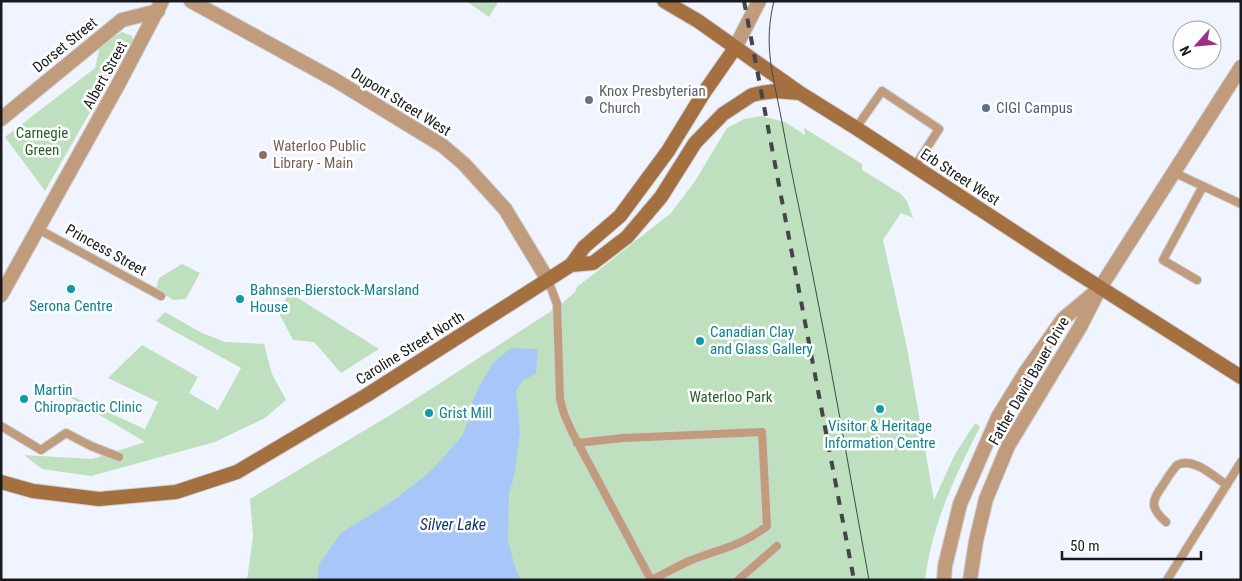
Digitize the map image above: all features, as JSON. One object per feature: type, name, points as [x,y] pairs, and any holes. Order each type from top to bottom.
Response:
[{"type":"main road","name":"Erb Street West","points":[[664,1],[698,21],[800,93],[1100,288],[1241,377]]},
{"type":"main road","name":"Caroline Street North","points":[[1,482],[33,491],[100,499],[176,492],[238,472],[359,400],[571,265],[584,246],[620,216],[668,150],[735,48]]},
{"type":"main road","points":[[571,265],[593,263],[627,236],[661,197],[695,143],[723,114],[752,95],[775,91],[800,93]]},
{"type":"street","name":"Dupont Street West","points":[[192,1],[335,80],[443,146],[478,178],[505,209],[548,280]]},
{"type":"street","points":[[735,48],[759,1]]},
{"type":"street","name":"Dorset Street","points":[[1,119],[122,20],[160,6]]},
{"type":"street","name":"Albert Street","points":[[1,295],[160,6]]},
{"type":"street","name":"Father David Bauer Drive","points":[[970,580],[976,541],[986,499],[1008,446],[1080,327],[1100,288],[1241,67]]},
{"type":"street","name":"Father David Bauer Drive","points":[[944,580],[945,566],[960,504],[998,416],[1027,370],[1063,320],[1100,288]]},
{"type":"lane","points":[[856,128],[882,91],[939,129],[914,166]]},
{"type":"lane","points":[[1173,172],[1241,204]]},
{"type":"lane","points":[[1197,280],[1163,260],[1203,186]]},
{"type":"lane","name":"Princess Street","points":[[38,229],[162,296]]},
{"type":"lane","points":[[548,280],[557,304],[560,399],[564,414],[577,442],[651,580],[690,561],[731,547],[752,537],[767,526],[762,432],[623,438],[577,442]]},
{"type":"lane","points":[[1,426],[41,450],[66,434],[119,457]]},
{"type":"lane","points":[[1167,580],[1241,462]]},
{"type":"lane","points":[[1166,522],[1157,514],[1154,506],[1154,496],[1178,466],[1183,463],[1194,464],[1227,484]]},
{"type":"lane","points":[[738,580],[776,546]]},
{"type":"green space","points":[[466,1],[499,1],[489,17]]},
{"type":"green space","name":"Carnegie Green","points":[[122,32],[132,36],[133,40],[45,191],[5,137],[95,68],[100,46]]},
{"type":"green space","name":"Waterloo Park","points":[[761,116],[785,122],[805,135],[804,128],[862,164],[862,170],[901,194],[907,201],[913,218],[901,213],[883,240],[907,348],[934,500],[955,454],[975,423],[980,427],[953,482],[939,520],[928,559],[925,580],[247,580],[253,536],[250,499],[397,411],[559,306],[575,292],[577,287],[671,213],[695,181],[727,128],[744,119]]},
{"type":"green space","points":[[182,264],[200,273],[186,299],[173,300],[156,289],[159,278]]},
{"type":"green space","points":[[290,293],[379,349],[341,373],[314,342],[293,340],[278,311]]},
{"type":"green space","points":[[165,312],[202,333],[225,342],[264,344],[272,374],[286,400],[265,418],[215,442],[91,476],[42,469],[24,455],[92,459],[145,442],[56,389],[145,429],[158,402],[108,378],[142,345],[198,377],[189,393],[218,410],[241,368],[156,321]]},
{"type":"water","name":"Silver Lake","points":[[511,348],[538,349],[536,374],[523,380],[516,391],[520,433],[514,477],[509,493],[508,541],[515,567],[521,580],[317,580],[319,564],[341,533],[397,498],[432,470],[462,436],[473,410],[472,402],[480,385],[493,363]]},
{"type":"tram line","points":[[774,1],[769,32],[772,73],[826,344],[869,580]]},
{"type":"railway","points":[[744,1],[854,580]]},
{"type":"place","name":"Knox Presbyterian Church","points":[[589,100]]},
{"type":"place","name":"CIGI Campus","points":[[986,108]]},
{"type":"place","name":"Waterloo Public Library - Main","points":[[263,155]]},
{"type":"place","name":"Serona Centre","points":[[71,289]]},
{"type":"place","name":"Bahnsen-Bierstock-Marsland House","points":[[240,299]]},
{"type":"place","name":"Canadian Clay and Glass Gallery","points":[[700,341]]},
{"type":"place","name":"Martin Chiropractic Clinic","points":[[24,399]]},
{"type":"place","name":"Visitor & Heritage Information Centre","points":[[880,409]]},
{"type":"place","name":"Grist Mill","points":[[429,413]]}]
